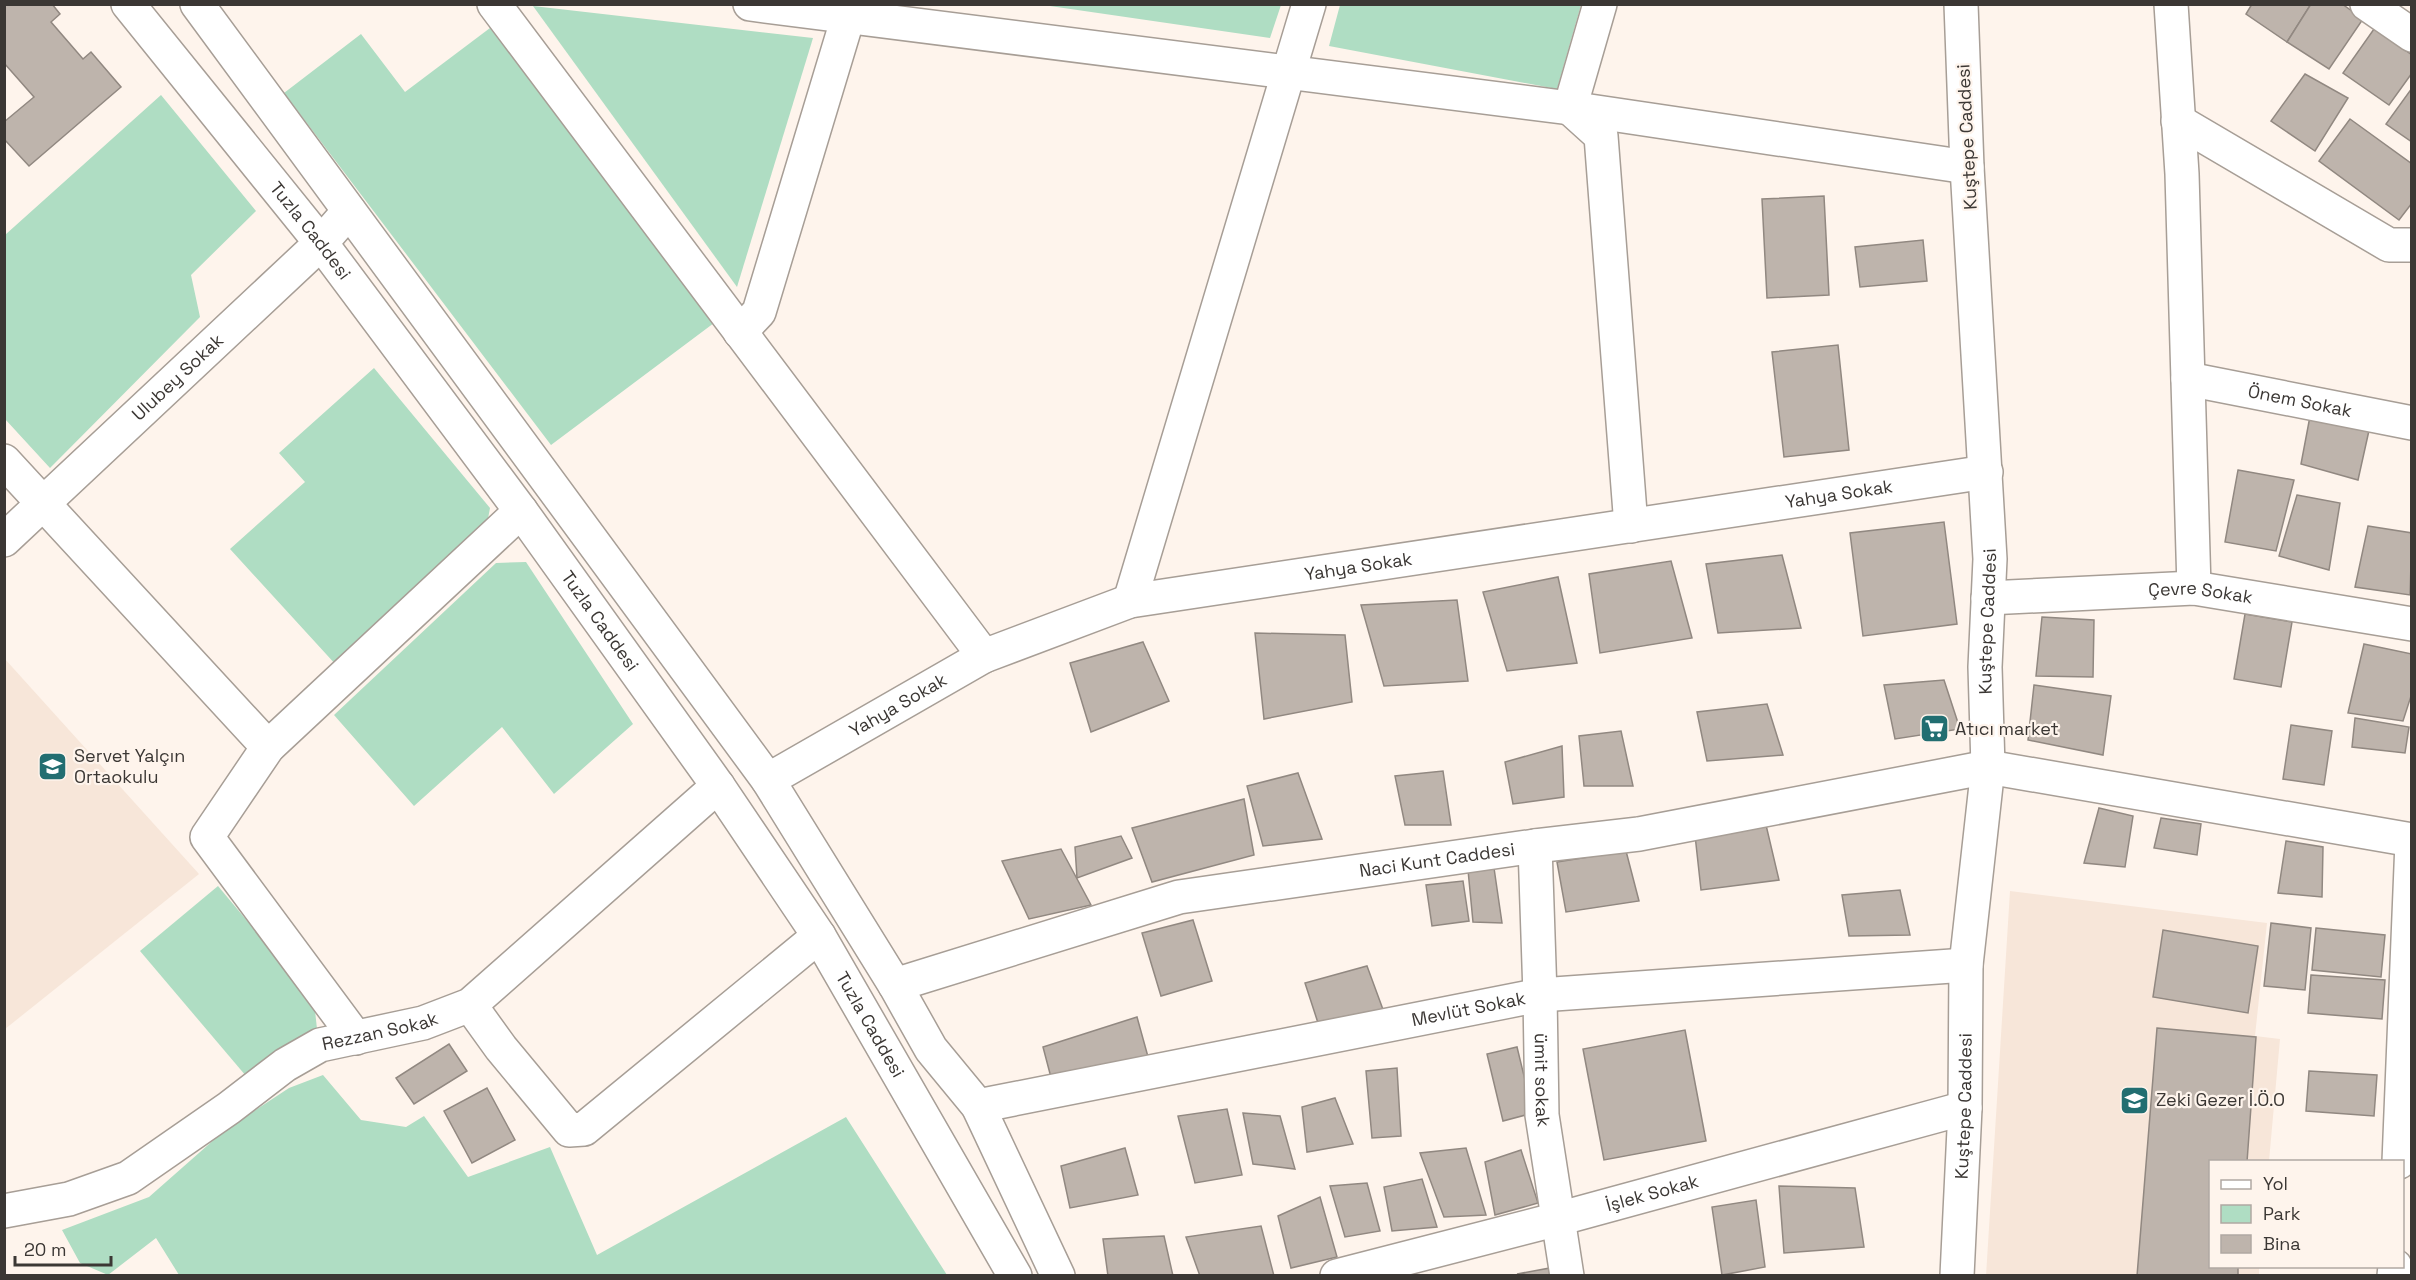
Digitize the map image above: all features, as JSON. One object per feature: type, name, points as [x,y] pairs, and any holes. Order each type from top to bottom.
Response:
[{"type":"street","name":"Tuzla Caddesi","points":[[128,4],[321,243],[521,511],[718,786],[819,936],[1015,1275]]},
{"type":"street","points":[[197,4],[768,780],[895,985],[931,1049],[978,1106],[1058,1275]]},
{"type":"street","points":[[494,4],[984,656]]},
{"type":"street","points":[[750,4],[850,11],[1288,74],[1570,108],[1967,167]]},
{"type":"street","points":[[1130,601],[1309,4]]},
{"type":"street","points":[[1570,108],[1600,4]]},
{"type":"street","name":"Kuştepe Caddesi","points":[[1957,1275],[1965,1108],[1966,965],[1988,767],[1985,666],[1990,559],[1967,167],[1961,4]]},
{"type":"street","points":[[2171,4],[2178,121],[2194,588]]},
{"type":"street","points":[[2367,4],[2412,36]]},
{"type":"street","points":[[740,332],[759,312],[850,11]]},
{"type":"street","points":[[1570,108],[1600,136],[1631,526]]},
{"type":"street","points":[[2178,121],[2389,245],[2412,245]]},
{"type":"street","name":"Ulubey Sokak","points":[[4,540],[321,243],[349,211]]},
{"type":"street","name":"Önem Sokak","points":[[2188,379],[2412,423]]},
{"type":"street","points":[[4,461],[268,747]]},
{"type":"street","name":"Yahya Sokak","points":[[768,780],[984,656],[1130,601],[1986,472]]},
{"type":"street","points":[[356,1038],[207,837],[268,747],[521,511]]},
{"type":"street","name":"Çevre Sokak","points":[[1988,598],[2194,588],[2412,624]]},
{"type":"street","points":[[1988,767],[2412,841],[2399,1160]]},
{"type":"street","name":"Naci Kunt Caddesi","points":[[895,985],[1179,897],[1535,846],[1639,834],[1988,767]]},
{"type":"street","name":"Rezzan Sokak","points":[[4,1211],[69,1199],[128,1178],[229,1108],[285,1065],[320,1045],[423,1023],[470,1005],[718,786]]},
{"type":"street","name":"ümit sokak","points":[[1535,846],[1542,1115],[1567,1275]]},
{"type":"street","points":[[470,1005],[501,1048],[569,1130],[584,1129],[819,936]]},
{"type":"street","name":"Mevlüt Sokak","points":[[978,1106],[1540,995],[1966,965]]},
{"type":"street","name":"İşlek Sokak","points":[[1337,1275],[1558,1220],[1965,1108]]},
{"type":"shaded area","name":"Servet Yalçın Ortaokulu","points":[[4,658],[199,874],[5,1029],[4,1029]]},
{"type":"shaded area","name":"Zeki Gezer İ.Ö.O","points":[[2010,891],[2267,923],[2255,1036],[2280,1039],[2269,1160],[2209,1160],[2209,1268],[2259,1268],[2259,1275],[1986,1276]]},
{"type":"green space","points":[[1340,4],[1581,5],[1557,89],[1329,46]]},
{"type":"green space","points":[[1043,5],[1281,5],[1270,38]]},
{"type":"green space","points":[[533,6],[813,38],[737,287]]},
{"type":"green space","points":[[490,28],[714,323],[551,445],[284,93],[361,34],[405,92]]},
{"type":"green space","points":[[161,95],[256,211],[191,275],[200,317],[50,468],[5,419],[5,235]]},
{"type":"green space","points":[[374,368],[490,508],[487,524],[337,666],[230,549],[305,482],[279,453]]},
{"type":"green space","points":[[526,562],[633,724],[554,794],[502,727],[414,806],[334,715],[496,563]]},
{"type":"green space","points":[[218,886],[314,1001],[317,1029],[246,1076],[140,951]]},
{"type":"green space","points":[[323,1075],[361,1120],[406,1127],[424,1116],[468,1177],[550,1147],[597,1255],[846,1117],[947,1275],[179,1275],[156,1238],[108,1275],[80,1263],[62,1230],[149,1197],[225,1130],[289,1088]]},
{"type":"building","points":[[4,4],[52,4],[60,14],[51,22],[83,59],[91,52],[121,87],[29,166],[4,139],[4,122],[34,97],[4,63]]},
{"type":"building","points":[[2252,4],[2311,4],[2287,42],[2246,14]]},
{"type":"building","points":[[2311,4],[2342,4],[2363,19],[2329,69],[2287,42]]},
{"type":"building","points":[[2374,29],[2412,55],[2412,73],[2389,105],[2343,73]]},
{"type":"building","points":[[2305,74],[2348,98],[2315,151],[2271,121]]},
{"type":"building","points":[[2412,88],[2412,142],[2386,124]]},
{"type":"building","points":[[2350,119],[2412,164],[2412,203],[2399,220],[2319,161]]},
{"type":"building","points":[[1824,196],[1829,295],[1767,298],[1762,199]]},
{"type":"building","points":[[1923,240],[1927,281],[1860,287],[1855,247]]},
{"type":"building","points":[[1838,345],[1849,450],[1784,457],[1772,352]]},
{"type":"building","points":[[2311,411],[2370,426],[2358,480],[2301,464]]},
{"type":"building","points":[[2238,470],[2294,480],[2276,551],[2225,542]]},
{"type":"building","points":[[2297,495],[2340,503],[2329,570],[2279,556]]},
{"type":"building","points":[[1944,522],[1957,624],[1863,636],[1850,533]]},
{"type":"building","points":[[2368,526],[2412,533],[2410,595],[2355,587]]},
{"type":"building","points":[[1782,555],[1801,628],[1718,633],[1706,564]]},
{"type":"building","points":[[1671,561],[1692,638],[1600,653],[1589,574]]},
{"type":"building","points":[[1558,577],[1577,663],[1507,671],[1483,592]]},
{"type":"building","points":[[1457,600],[1468,681],[1384,686],[1361,605]]},
{"type":"building","points":[[2245,614],[2292,622],[2281,687],[2234,679]]},
{"type":"building","points":[[2042,617],[2094,620],[2093,677],[2036,676]]},
{"type":"building","points":[[1255,633],[1345,635],[1352,702],[1264,719]]},
{"type":"building","points":[[1143,642],[1169,701],[1091,732],[1070,663]]},
{"type":"building","points":[[2364,644],[2412,654],[2412,693],[2403,721],[2348,713]]},
{"type":"building","points":[[1944,680],[1960,729],[1895,739],[1884,685]]},
{"type":"building","points":[[2034,685],[2111,696],[2103,755],[2028,740]]},
{"type":"building","points":[[1767,704],[1783,755],[1707,761],[1697,712]]},
{"type":"building","points":[[2355,718],[2409,727],[2405,753],[2352,747]]},
{"type":"building","points":[[2291,725],[2332,731],[2324,785],[2283,779]]},
{"type":"building","points":[[1621,731],[1633,786],[1584,786],[1579,736]]},
{"type":"building","points":[[1562,746],[1564,797],[1513,804],[1505,762]]},
{"type":"building","points":[[1443,771],[1451,825],[1405,825],[1395,776]]},
{"type":"building","points":[[1298,773],[1322,839],[1263,846],[1247,786]]},
{"type":"building","points":[[1244,799],[1254,855],[1152,882],[1132,828]]},
{"type":"building","points":[[2099,808],[2133,816],[2125,867],[2084,863]]},
{"type":"building","points":[[2161,818],[2201,824],[2197,855],[2154,848]]},
{"type":"building","points":[[1766,825],[1779,880],[1701,890],[1695,835]]},
{"type":"building","points":[[1121,836],[1132,858],[1077,878],[1075,847]]},
{"type":"building","points":[[2286,841],[2323,847],[2322,897],[2278,893]]},
{"type":"building","points":[[1061,849],[1091,905],[1029,919],[1002,861]]},
{"type":"building","points":[[1626,851],[1639,901],[1566,912],[1557,862]]},
{"type":"building","points":[[1494,868],[1502,923],[1473,922],[1468,870]]},
{"type":"building","points":[[1463,881],[1469,921],[1432,926],[1426,885]]},
{"type":"building","points":[[1900,890],[1910,935],[1849,936],[1842,895]]},
{"type":"building","points":[[1193,920],[1212,981],[1161,996],[1142,933]]},
{"type":"building","points":[[2271,923],[2311,928],[2305,990],[2264,986]]},
{"type":"building","points":[[2316,928],[2385,935],[2381,977],[2312,970]]},
{"type":"building","points":[[2163,930],[2258,946],[2248,1013],[2153,997]]},
{"type":"building","points":[[1367,966],[1385,1015],[1320,1029],[1305,983]]},
{"type":"building","points":[[2311,975],[2385,980],[2382,1019],[2308,1013]]},
{"type":"building","points":[[1137,1017],[1150,1064],[1053,1085],[1043,1047]]},
{"type":"building","points":[[2157,1028],[2256,1037],[2247,1160],[2209,1160],[2209,1268],[2238,1268],[2238,1276],[2137,1276]]},
{"type":"building","points":[[1685,1030],[1706,1141],[1604,1160],[1583,1049]]},
{"type":"building","points":[[449,1044],[467,1071],[414,1104],[396,1078]]},
{"type":"building","points":[[1517,1047],[1533,1113],[1503,1121],[1487,1054]]},
{"type":"building","points":[[1397,1068],[1401,1136],[1372,1138],[1366,1071]]},
{"type":"building","points":[[2309,1071],[2377,1075],[2374,1116],[2306,1111]]},
{"type":"building","points":[[487,1088],[515,1140],[472,1163],[444,1111]]},
{"type":"building","points":[[1335,1098],[1353,1144],[1307,1152],[1302,1107]]},
{"type":"building","points":[[1227,1109],[1242,1175],[1195,1183],[1178,1116]]},
{"type":"building","points":[[1243,1113],[1280,1116],[1295,1169],[1253,1164]]},
{"type":"building","points":[[1125,1148],[1138,1195],[1070,1208],[1061,1166]]},
{"type":"building","points":[[1466,1148],[1486,1215],[1444,1217],[1420,1153]]},
{"type":"building","points":[[1521,1150],[1538,1203],[1495,1215],[1485,1162]]},
{"type":"building","points":[[1422,1179],[1437,1227],[1392,1231],[1384,1187]]},
{"type":"building","points":[[1367,1183],[1380,1231],[1345,1237],[1330,1186]]},
{"type":"building","points":[[1779,1186],[1855,1188],[1864,1247],[1784,1253]]},
{"type":"building","points":[[1320,1197],[1337,1257],[1291,1268],[1278,1216]]},
{"type":"building","points":[[1756,1200],[1765,1267],[1722,1275],[1712,1207]]},
{"type":"building","points":[[1261,1226],[1274,1276],[1200,1276],[1186,1237]]},
{"type":"building","points":[[1164,1236],[1173,1276],[1108,1276],[1103,1239]]},
{"type":"building","points":[[1550,1268],[1551,1276],[1517,1274]]},
{"type":"place","name":"Atıcı market","points":[[1934,729]]},
{"type":"place","name":"Servet Yalçın Ortaokulu","points":[[53,766]]},
{"type":"place","name":"Zeki Gezer İ.Ö.O","points":[[2135,1100]]}]
